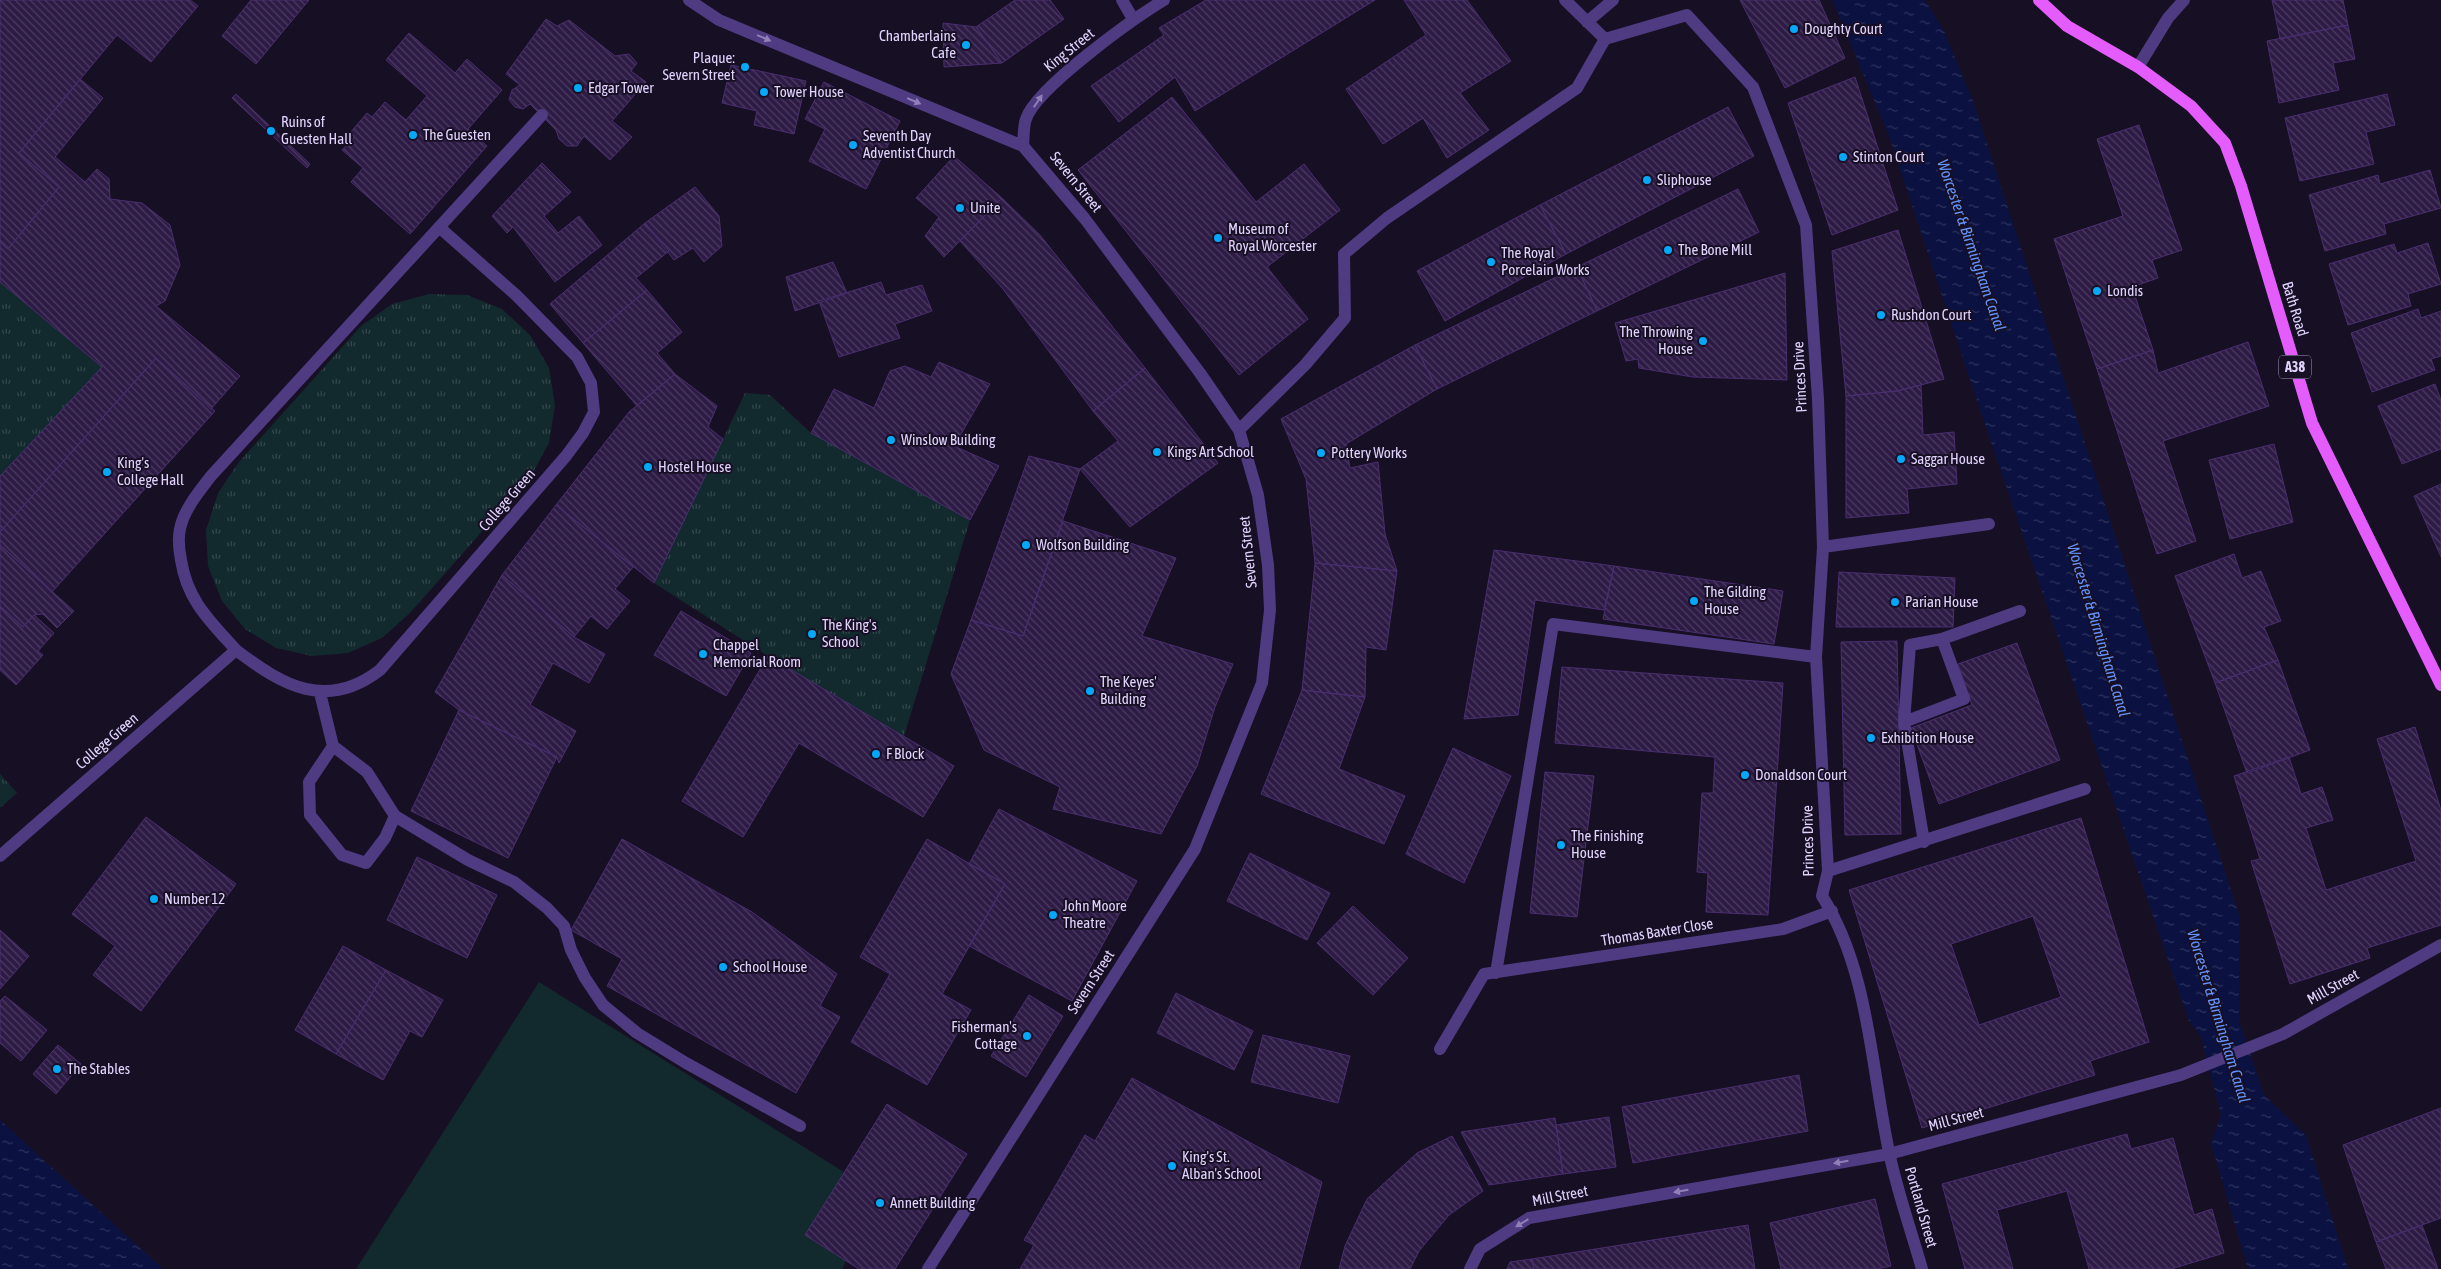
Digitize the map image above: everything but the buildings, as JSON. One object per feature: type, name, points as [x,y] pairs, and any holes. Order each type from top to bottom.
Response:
[{"type":"main road","name":"A38","points":[[2039,0],[2067,26],[2138,67]]},
{"type":"main road","name":"Bath Road","points":[[2138,67],[2191,106],[2225,143],[2241,186],[2312,423],[2441,685]]},
{"type":"street","name":"Severn Street","points":[[689,0],[719,20],[1023,146],[1085,219],[1239,430],[1258,495],[1268,565],[1270,610],[1262,683],[1195,849],[928,1269]]},
{"type":"street","points":[[1122,0],[1133,20]]},
{"type":"street","name":"King Street","points":[[1023,146],[1026,119],[1045,91],[1133,20],[1164,0]]},
{"type":"street","points":[[1239,430],[1305,365],[1345,318],[1344,254],[1387,218],[1577,88],[1605,39],[1565,0]]},
{"type":"street","points":[[1587,22],[1613,0]]},
{"type":"street","points":[[2138,67],[2168,18],[2184,0]]},
{"type":"street","name":"Princes Drive","points":[[1605,39],[1687,15],[1753,87],[1806,225],[1817,380],[1823,547],[1816,657],[1828,871],[1822,896],[1832,911],[1855,967],[1889,1154]]},
{"type":"street","name":"College Green","points":[[439,227],[516,295],[578,357],[591,383],[594,412],[583,434],[566,456],[380,670],[368,680],[344,690],[320,693],[289,684],[260,669],[236,650],[199,608],[187,588],[180,550],[180,529],[190,505],[211,476],[439,227],[542,115]]},
{"type":"street","points":[[1823,547],[1989,524]]},
{"type":"street","points":[[1924,842],[1904,722],[1910,645],[1942,639],[2020,611]]},
{"type":"street","points":[[1440,1049],[1490,974],[1553,624],[1816,657]]},
{"type":"street","points":[[1904,722],[1964,698],[1942,639]]},
{"type":"street","name":"College Green","points":[[0,856],[236,650]]},
{"type":"street","points":[[320,693],[333,746],[367,772],[395,816],[459,855],[514,882],[547,908],[564,926],[571,950],[603,1005],[637,1034],[800,1126]]},
{"type":"street","points":[[333,746],[309,782],[308,799],[310,815],[342,855],[366,863],[385,838],[395,816]]},
{"type":"street","points":[[1828,871],[1924,842],[2085,789]]},
{"type":"street","name":"Thomas Baxter Close","points":[[1490,974],[1782,929],[1832,911]]},
{"type":"street","name":"Mill Street","points":[[1470,1269],[1480,1249],[1529,1218],[1889,1154],[2181,1075],[2282,1034],[2441,945]]},
{"type":"street","name":"Portland Street","points":[[1889,1154],[1922,1269]]},
{"type":"green space","points":[[0,282],[102,367],[0,476]]},
{"type":"green space","points":[[429,294],[467,295],[502,309],[530,335],[549,368],[555,405],[549,443],[531,476],[410,613],[382,638],[348,653],[312,656],[276,648],[245,629],[222,601],[208,566],[206,530],[218,493],[239,462],[361,326],[392,304]]},
{"type":"green space","points":[[745,393],[770,395],[811,433],[970,520],[904,736],[768,656],[654,583]]},
{"type":"green space","points":[[0,774],[17,793],[0,808]]},
{"type":"green space","points":[[539,982],[844,1172],[805,1235],[846,1261],[842,1269],[356,1269]]},
{"type":"water","name":"Worcester & Birmingham Canal","points":[[1832,0],[1925,0],[1944,31],[1973,101],[2239,915],[2239,1021],[2264,1095],[2306,1135],[2348,1269],[2248,1269],[2211,1143],[2221,1115],[2201,1037],[2189,1021],[1977,401],[1889,136]]},
{"type":"water","points":[[0,1120],[163,1269],[0,1269]]},
{"type":"place","name":"Doughty Court","points":[[1794,29]]},
{"type":"place","name":"Chamberlains Cafe","points":[[966,45]]},
{"type":"place","name":"Plaque: Severn Street","points":[[745,67]]},
{"type":"place","name":"Edgar Tower","points":[[578,88]]},
{"type":"place","name":"Tower House","points":[[764,92]]},
{"type":"place","name":"Ruins of Guesten Hall","points":[[271,131]]},
{"type":"place","name":"The Guesten","points":[[413,135]]},
{"type":"place","name":"Seventh Day Adventist Church","points":[[853,145]]},
{"type":"place","name":"Stinton Court","points":[[1843,157]]},
{"type":"place","name":"Sliphouse","points":[[1647,180]]},
{"type":"place","name":"Unite","points":[[960,208]]},
{"type":"place","name":"Museum of Royal Worcester","points":[[1218,238]]},
{"type":"place","name":"The Bone Mill","points":[[1668,250]]},
{"type":"place","name":"The Royal Porcelain Works","points":[[1491,262]]},
{"type":"place","name":"Londis","points":[[2097,291]]},
{"type":"place","name":"Rushdon Court","points":[[1881,315]]},
{"type":"place","name":"The Throwing House","points":[[1703,341]]},
{"type":"place","name":"Winslow Building","points":[[891,440]]},
{"type":"place","name":"Kings Art School","points":[[1157,452]]},
{"type":"place","name":"Pottery Works","points":[[1321,453]]},
{"type":"place","name":"Saggar House","points":[[1901,459]]},
{"type":"place","name":"Hostel House","points":[[648,467]]},
{"type":"place","name":"King's College Hall","points":[[107,472]]},
{"type":"place","name":"Wolfson Building","points":[[1026,545]]},
{"type":"place","name":"The Gilding House","points":[[1694,601]]},
{"type":"place","name":"Parian House","points":[[1895,602]]},
{"type":"place","name":"The King's School","points":[[812,634]]},
{"type":"place","name":"Chappel Memorial Room","points":[[703,654]]},
{"type":"place","name":"The Keyes' Building","points":[[1090,691]]},
{"type":"place","name":"Exhibition House","points":[[1871,738]]},
{"type":"place","name":"F Block","points":[[876,754]]},
{"type":"place","name":"Donaldson Court","points":[[1745,775]]},
{"type":"place","name":"The Finishing House","points":[[1561,845]]},
{"type":"place","name":"Number 12","points":[[154,899]]},
{"type":"place","name":"John Moore Theatre","points":[[1053,915]]},
{"type":"place","name":"School House","points":[[723,967]]},
{"type":"place","name":"Fisherman's Cottage","points":[[1027,1036]]},
{"type":"place","name":"The Stables","points":[[57,1069]]},
{"type":"place","name":"King's St. Alban's School","points":[[1172,1166]]},
{"type":"place","name":"Annett Building","points":[[880,1203]]}]
